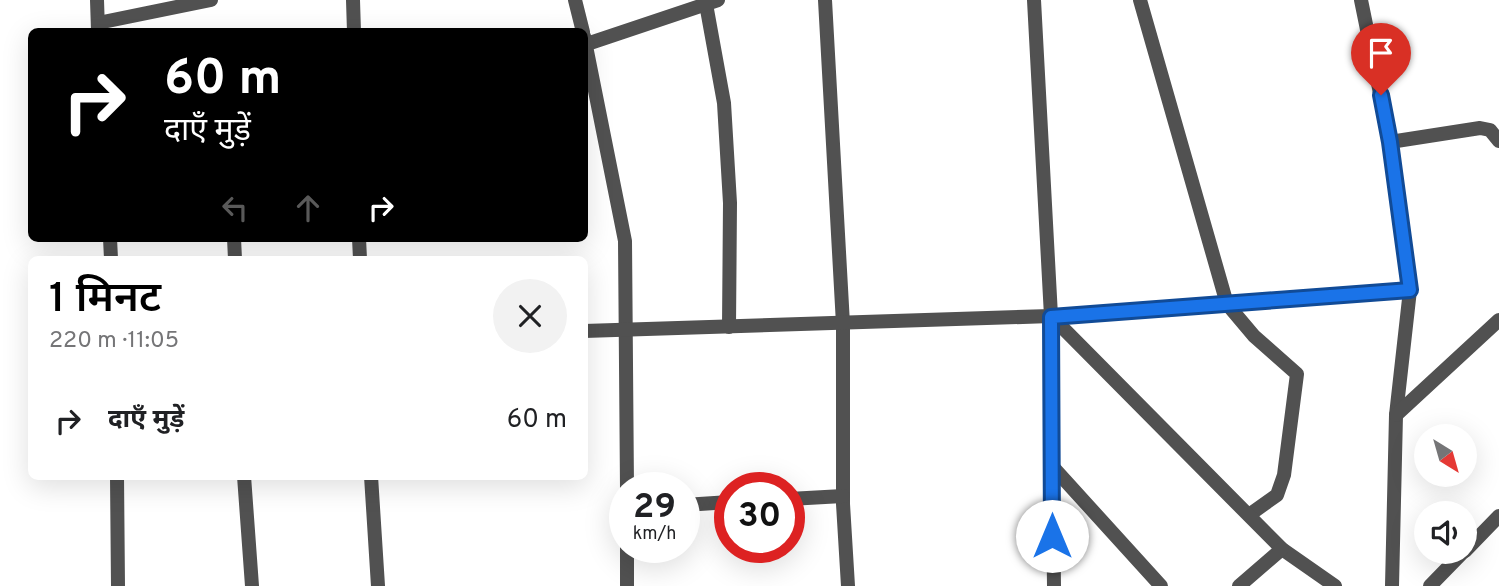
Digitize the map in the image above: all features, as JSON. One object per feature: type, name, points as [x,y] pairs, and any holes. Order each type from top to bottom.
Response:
[{"type":"street","points":[[97,0],[98,27],[211,0]]},
{"type":"street","points":[[353,0],[354,28]]},
{"type":"street","points":[[575,0],[582,28]]},
{"type":"street","points":[[825,0],[843,324],[843,496],[848,586]]},
{"type":"street","points":[[1034,0],[1051,317],[1054,586]]},
{"type":"street","points":[[1140,0],[1227,304],[1254,336],[1297,374],[1284,475],[1277,495],[1249,515]]},
{"type":"street","points":[[1361,0],[1390,142],[1410,290],[1396,415],[1392,586]]},
{"type":"street","points":[[588,38],[712,2],[724,103],[730,202],[729,327]]},
{"type":"street","points":[[588,54],[625,241],[627,472]]},
{"type":"street","points":[[1390,142],[1480,128],[1490,130],[1499,141]]},
{"type":"street","points":[[588,331],[1051,317],[1410,290]]},
{"type":"street","points":[[1051,317],[1282,549],[1335,586]]},
{"type":"street","points":[[1396,415],[1499,320]]},
{"type":"street","points":[[1052,466],[1161,586]]},
{"type":"street","points":[[117,480],[118,586]]},
{"type":"street","points":[[244,480],[252,586]]},
{"type":"street","points":[[371,480],[379,586]]},
{"type":"street","points":[[805,498],[843,496]]},
{"type":"street","points":[[1477,538],[1499,516]]},
{"type":"street","points":[[1239,586],[1282,549]]},
{"type":"street","points":[[627,563],[628,586]]},
{"type":"street","points":[[1430,586],[1451,564]]},
{"type":"route","points":[[1052,536],[1051,317],[1410,290],[1381,95]]}]
